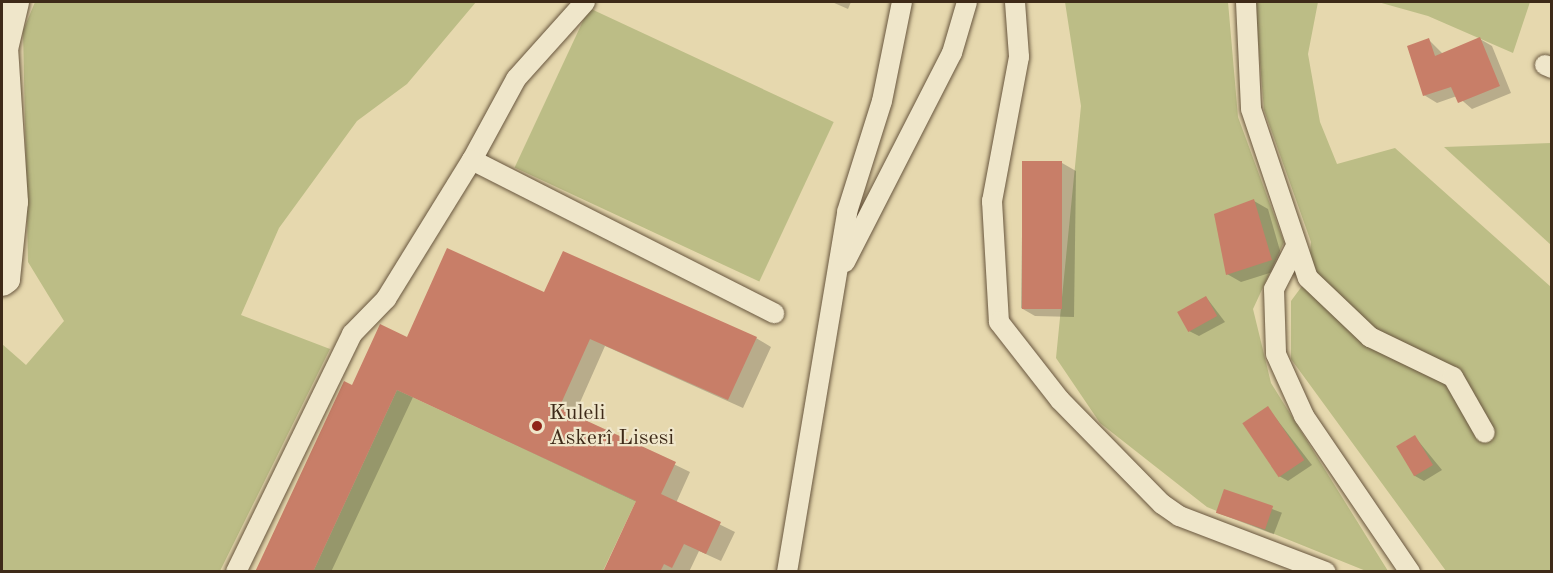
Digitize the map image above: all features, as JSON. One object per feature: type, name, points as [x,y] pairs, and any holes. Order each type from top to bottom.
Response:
[{"type":"street","points":[[236,572],[352,334],[386,299],[472,160],[516,79],[585,2]]},
{"type":"street","points":[[787,572],[839,272],[847,212],[882,101],[902,2]]},
{"type":"street","points":[[839,272],[952,53],[967,2]]},
{"type":"street","points":[[1015,2],[1019,57],[992,201],[999,322],[1060,400],[1162,504],[1179,516],[1326,572]]},
{"type":"street","points":[[1246,2],[1251,109],[1294,248],[1308,278],[1370,337],[1453,377],[1485,433]]},
{"type":"street","points":[[2,282],[14,202],[5,116],[9,23]]},
{"type":"street","points":[[472,160],[774,313]]},
{"type":"street","points":[[1294,248],[1274,289],[1276,354],[1304,416],[1410,572]]},
{"type":"green space","points":[[35,2],[476,2],[407,84],[357,121],[279,228],[241,315],[330,349],[220,571],[2,571],[2,344],[26,365],[64,321],[28,262],[23,31]]},
{"type":"green space","points":[[1065,2],[1228,2],[1238,117],[1284,242],[1253,309],[1271,383],[1388,571],[1366,571],[1207,507],[1100,423],[1056,358],[1081,106]]},
{"type":"green space","points":[[1255,2],[1318,2],[1308,54],[1320,122],[1337,164],[1395,148],[1551,287],[1551,571],[1446,571],[1291,359],[1291,301],[1308,278],[1311,242],[1264,110]]},
{"type":"green space","points":[[1378,2],[1530,2],[1513,53],[1428,16]]},
{"type":"green space","points":[[589,8],[834,122],[759,282],[515,168]]},
{"type":"green space","points":[[1551,143],[1551,245],[1444,147]]},
{"type":"green space","points":[[397,390],[636,501],[603,571],[313,572]]},
{"type":"building","points":[[1480,37],[1500,86],[1458,103],[1451,87],[1423,96],[1407,46],[1429,38],[1435,56]]},
{"type":"building","points":[[1022,161],[1062,161],[1062,309],[1022,309]]},
{"type":"building","points":[[1254,199],[1272,260],[1226,275],[1214,214]]},
{"type":"building","points":[[447,248],[544,292],[563,251],[757,337],[728,400],[590,339],[559,408],[676,462],[661,494],[721,522],[706,554],[684,544],[672,568],[664,564],[660,572],[603,572],[636,501],[397,390],[313,572],[255,572],[344,381],[352,385],[380,324],[407,337]]},
{"type":"building","points":[[1206,296],[1217,316],[1188,332],[1177,312]]},
{"type":"building","points":[[1268,406],[1304,460],[1279,477],[1242,423]]},
{"type":"building","points":[[1415,435],[1433,465],[1414,476],[1396,446]]},
{"type":"building","points":[[1224,489],[1273,506],[1265,530],[1216,513]]},
{"type":"place","name":"Kuleli Askerî Lisesi","points":[[537,426]]}]
